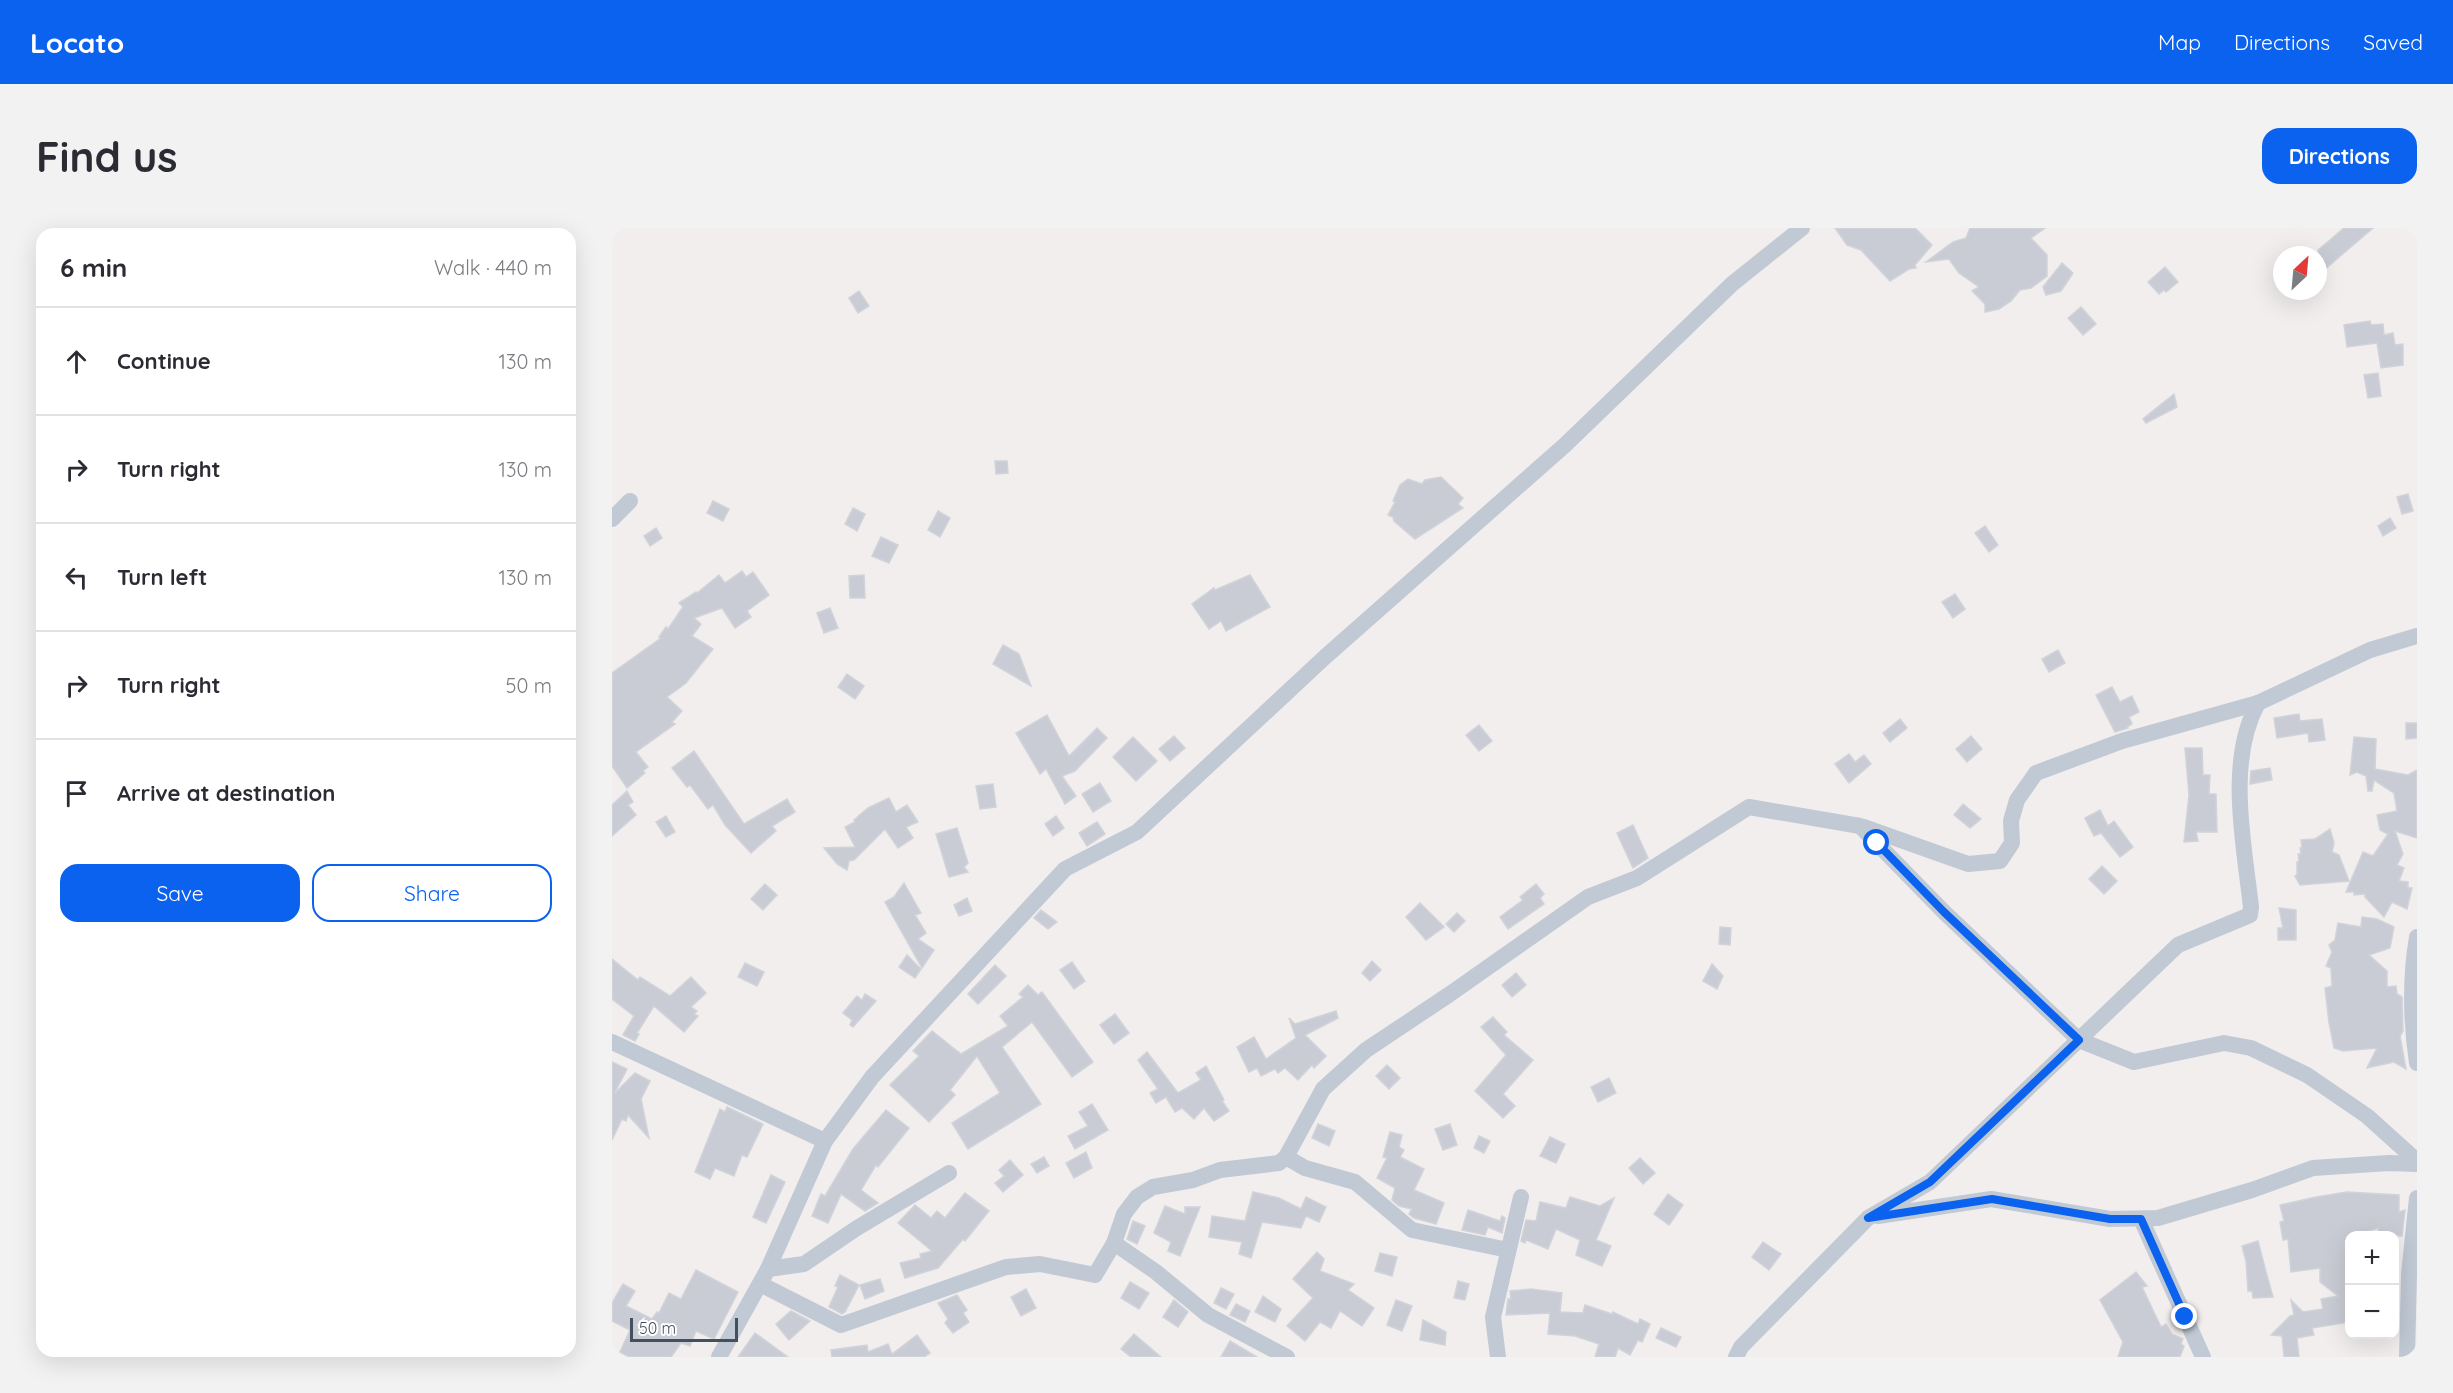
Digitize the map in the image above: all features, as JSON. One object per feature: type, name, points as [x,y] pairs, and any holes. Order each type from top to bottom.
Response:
[{"type":"street","points":[[719,1357],[764,1277],[825,1141],[872,1077],[1065,869],[1137,832],[1325,657],[1565,445],[1732,284],[1802,228]]},
{"type":"street","points":[[612,519],[630,501]]},
{"type":"street","points":[[764,1277],[841,1325],[1006,1267],[1040,1264],[1095,1275],[1114,1243],[1124,1214],[1137,1197],[1153,1187],[1193,1180],[1220,1170],[1278,1163],[1286,1156],[1323,1089],[1366,1050],[1588,897],[1637,878],[1749,807],[1860,826],[1968,864],[2000,861],[2012,843],[2011,821],[2017,800],[2036,773],[2122,741],[2258,703],[2370,650],[2417,636]]},
{"type":"street","points":[[1736,1357],[1741,1347],[1868,1218],[1930,1182],[2178,945],[2250,915],[2242,826],[2240,767],[2249,720],[2258,703]]},
{"type":"street","points":[[1860,826],[1944,912],[2079,1040],[2134,1062],[2224,1043],[2251,1048],[2307,1075],[2367,1116],[2417,1162]]},
{"type":"street","points":[[2417,937],[2413,958],[2413,1036],[2417,1063]]},
{"type":"street","points":[[612,1042],[825,1141]]},
{"type":"street","points":[[1286,1156],[1305,1168],[1355,1182],[1412,1230],[1508,1250]]},
{"type":"street","points":[[1868,1218],[1992,1199],[2110,1219],[2158,1218],[2252,1190],[2313,1168],[2417,1162]]},
{"type":"street","points":[[764,1277],[804,1264],[857,1228],[949,1173]]},
{"type":"street","points":[[1498,1357],[1493,1317],[1521,1197]]},
{"type":"street","points":[[2406,1357],[2409,1274],[2417,1198]]},
{"type":"street","points":[[2141,1219],[2203,1357]]},
{"type":"street","points":[[1114,1243],[1156,1272],[1208,1315],[1287,1357]]},
{"type":"building","points":[[1835,228],[1915,228],[1932,245],[1915,265],[1916,268],[1909,269],[1890,281],[1861,250],[1847,245]]},
{"type":"building","points":[[1970,228],[2045,228],[2031,238],[2047,255],[2047,276],[2031,288],[2020,290],[2011,301],[1999,309],[1985,312],[1985,304],[1972,291],[1979,287],[1959,273],[1949,259],[1926,262],[1953,242],[1966,238]]},
{"type":"building","points":[[2344,228],[2373,228],[2327,267],[2327,246],[2323,246]]},
{"type":"building","points":[[2062,263],[2073,273],[2061,291],[2046,295],[2043,287]]},
{"type":"building","points":[[2165,267],[2178,282],[2166,292],[2164,290],[2159,294],[2148,282]]},
{"type":"building","points":[[859,291],[869,306],[858,313],[849,298]]},
{"type":"building","points":[[2081,307],[2096,324],[2083,335],[2068,318]]},
{"type":"building","points":[[2370,321],[2371,325],[2383,324],[2384,335],[2393,333],[2395,345],[2403,344],[2403,365],[2381,368],[2377,343],[2347,347],[2344,325]]},
{"type":"building","points":[[2378,373],[2381,396],[2368,398],[2364,375]]},
{"type":"building","points":[[2174,394],[2177,407],[2146,423],[2143,419]]},
{"type":"building","points":[[995,461],[1007,461],[1008,473],[996,474]]},
{"type":"building","points":[[1441,477],[1463,498],[1458,504],[1463,508],[1415,539],[1394,521],[1393,517],[1388,515],[1395,502],[1393,501],[1400,485],[1408,479],[1422,484],[1425,480]]},
{"type":"building","points":[[2408,494],[2413,511],[2402,514],[2397,497]]},
{"type":"building","points":[[713,501],[729,509],[723,521],[707,513]]},
{"type":"building","points":[[853,508],[865,514],[857,531],[845,524]]},
{"type":"building","points":[[938,511],[950,518],[940,537],[928,530]]},
{"type":"building","points":[[2390,518],[2396,528],[2383,536],[2378,526]]},
{"type":"building","points":[[1985,526],[1998,545],[1989,552],[1975,533]]},
{"type":"building","points":[[656,528],[662,538],[650,546],[644,536]]},
{"type":"building","points":[[881,537],[898,545],[889,563],[872,556]]},
{"type":"building","points":[[742,571],[746,577],[753,572],[769,595],[747,611],[751,617],[735,628],[722,608],[694,618],[701,624],[692,636],[713,649],[686,683],[667,697],[682,711],[672,722],[675,724],[636,752],[648,767],[643,771],[645,773],[627,788],[612,766],[612,673],[661,638],[659,637],[666,627],[668,629],[683,607],[679,603],[697,593],[719,575],[725,583]]},
{"type":"building","points":[[864,575],[865,598],[850,598],[849,576]]},
{"type":"building","points":[[1250,575],[1270,607],[1226,631],[1221,621],[1209,629],[1192,604],[1214,588],[1215,590]]},
{"type":"building","points":[[1955,594],[1965,609],[1953,618],[1942,602]]},
{"type":"building","points":[[830,608],[838,628],[824,633],[817,613]]},
{"type":"building","points":[[1003,645],[1019,654],[1031,686],[993,664]]},
{"type":"building","points":[[2058,650],[2065,663],[2049,672],[2042,659]]},
{"type":"building","points":[[847,674],[864,686],[855,699],[838,687]]},
{"type":"building","points":[[2112,687],[2120,702],[2132,696],[2139,712],[2129,717],[2132,724],[2128,728],[2115,732],[2096,695]]},
{"type":"building","points":[[2299,714],[2300,721],[2322,719],[2325,740],[2309,742],[2308,733],[2277,738],[2274,718]]},
{"type":"building","points":[[1047,715],[1069,756],[1097,728],[1107,738],[1075,771],[1062,776],[1076,796],[1065,804],[1046,769],[1040,774],[1016,733]]},
{"type":"building","points":[[1900,719],[1907,728],[1890,742],[1883,733]]},
{"type":"building","points":[[2406,723],[2417,723],[2417,738],[2406,739]]},
{"type":"building","points":[[1479,725],[1492,741],[1479,751],[1466,735]]},
{"type":"building","points":[[1174,736],[1185,748],[1170,761],[1159,749]]},
{"type":"building","points":[[1971,736],[1982,749],[1967,762],[1956,749]]},
{"type":"building","points":[[1133,737],[1157,761],[1136,781],[1113,757]]},
{"type":"building","points":[[2354,737],[2376,739],[2375,769],[2408,775],[2417,770],[2417,838],[2395,831],[2403,854],[2397,865],[2404,868],[2399,881],[2408,882],[2408,888],[2412,888],[2407,909],[2392,902],[2384,917],[2365,897],[2365,894],[2354,895],[2354,892],[2346,892],[2363,852],[2373,856],[2388,834],[2380,830],[2377,815],[2397,811],[2394,793],[2374,780],[2372,791],[2368,791],[2366,776],[2357,772],[2350,775]]},
{"type":"building","points":[[2185,748],[2202,748],[2203,775],[2210,775],[2209,794],[2216,794],[2217,832],[2196,832],[2198,841],[2184,842],[2189,795]]},
{"type":"building","points":[[694,751],[744,824],[787,799],[795,812],[772,826],[776,831],[751,853],[725,825],[713,805],[708,809],[690,785],[687,787],[672,768]]},
{"type":"building","points":[[1849,754],[1855,762],[1864,755],[1871,764],[1849,783],[1835,764]]},
{"type":"building","points":[[2270,768],[2272,780],[2250,784],[2251,771]]},
{"type":"building","points":[[1100,783],[1111,801],[1093,812],[1082,794]]},
{"type":"building","points":[[993,784],[996,807],[980,809],[976,786]]},
{"type":"building","points":[[627,791],[633,802],[628,805],[636,815],[612,836],[612,805]]},
{"type":"building","points":[[889,798],[896,812],[907,805],[918,822],[906,827],[913,838],[898,848],[885,829],[854,860],[849,861],[847,870],[837,864],[824,848],[855,847],[845,827],[855,822],[854,820],[868,808]]},
{"type":"building","points":[[1963,804],[1981,819],[1970,828],[1954,815]]},
{"type":"building","points":[[2100,810],[2108,826],[2114,821],[2133,847],[2120,857],[2101,833],[2094,836],[2085,818]]},
{"type":"building","points":[[666,816],[675,832],[666,837],[656,822]]},
{"type":"building","points":[[1056,816],[1064,828],[1053,836],[1045,824]]},
{"type":"building","points":[[1097,822],[1105,834],[1087,846],[1079,833]]},
{"type":"building","points":[[1633,825],[1648,858],[1633,868],[1617,833]]},
{"type":"building","points":[[957,828],[968,863],[964,867],[968,872],[949,877],[936,834]]},
{"type":"building","points":[[2330,829],[2334,843],[2332,852],[2339,855],[2349,881],[2300,885],[2295,876],[2299,861],[2298,854],[2301,854],[2300,848],[2302,848],[2301,840],[2315,839]]},
{"type":"building","points":[[2102,866],[2117,881],[2104,894],[2089,879]]},
{"type":"building","points":[[904,883],[921,913],[915,915],[926,933],[918,939],[934,950],[922,968],[885,902],[894,897]]},
{"type":"building","points":[[765,884],[777,895],[763,910],[751,899]]},
{"type":"building","points":[[1536,884],[1544,894],[1540,898],[1544,904],[1508,929],[1500,917],[1523,900],[1520,897]]},
{"type":"building","points":[[967,898],[972,911],[959,916],[954,905]]},
{"type":"building","points":[[1420,903],[1444,927],[1426,940],[1406,917]]},
{"type":"building","points":[[2279,908],[2296,910],[2296,940],[2278,940],[2278,928],[2283,928]]},
{"type":"building","points":[[1041,910],[1057,922],[1048,929],[1034,918]]},
{"type":"building","points":[[1457,913],[1465,921],[1454,932],[1446,924]]},
{"type":"building","points":[[2362,917],[2377,919],[2394,927],[2390,948],[2369,955],[2387,971],[2387,987],[2396,986],[2397,994],[2402,997],[2403,1031],[2400,1036],[2406,1069],[2394,1062],[2367,1068],[2377,1048],[2343,1051],[2334,1048],[2325,988],[2332,986],[2331,968],[2326,966],[2332,952],[2329,945],[2335,940],[2338,923],[2361,927]]},
{"type":"building","points":[[1720,927],[1731,928],[1730,945],[1719,944]]},
{"type":"building","points":[[907,955],[921,969],[915,978],[899,967]]},
{"type":"building","points":[[612,959],[638,980],[640,977],[670,996],[691,977],[706,993],[691,1007],[697,1011],[694,1014],[698,1016],[684,1032],[654,1006],[637,1033],[639,1034],[635,1041],[623,1035],[634,1016],[612,999]]},
{"type":"building","points":[[1372,961],[1381,970],[1370,981],[1362,973]]},
{"type":"building","points":[[1072,962],[1085,981],[1074,989],[1060,970]]},
{"type":"building","points":[[745,963],[764,972],[757,986],[738,977]]},
{"type":"building","points":[[1712,964],[1723,976],[1717,989],[1703,981]]},
{"type":"building","points":[[995,965],[1006,976],[978,1004],[968,994]]},
{"type":"building","points":[[1516,973],[1526,985],[1512,997],[1502,985]]},
{"type":"building","points":[[1028,985],[1038,995],[1042,992],[1093,1062],[1072,1077],[1032,1022],[1002,1047],[1041,1104],[968,1149],[952,1123],[1000,1093],[977,1056],[950,1090],[955,1095],[929,1122],[890,1085],[919,1056],[913,1051],[932,1031],[961,1054],[1008,1026],[1000,1016],[1023,997],[1019,994]]},
{"type":"building","points":[[865,994],[876,1001],[853,1027],[850,1025],[852,1020],[843,1013],[857,996],[862,1000]]},
{"type":"building","points":[[1336,1011],[1338,1018],[1305,1035],[1326,1056],[1314,1068],[1312,1065],[1298,1080],[1285,1068],[1278,1073],[1275,1069],[1261,1076],[1257,1068],[1249,1072],[1237,1047],[1254,1037],[1266,1059],[1296,1038],[1289,1018],[1295,1024]]},
{"type":"building","points":[[1115,1014],[1129,1033],[1114,1044],[1100,1025]]},
{"type":"building","points":[[1493,1017],[1507,1032],[1504,1035],[1533,1060],[1503,1094],[1515,1106],[1503,1118],[1475,1091],[1506,1055],[1481,1027]]},
{"type":"building","points":[[1147,1052],[1178,1093],[1201,1080],[1196,1073],[1206,1066],[1229,1111],[1214,1121],[1204,1108],[1194,1119],[1182,1108],[1175,1112],[1166,1097],[1156,1103],[1150,1093],[1158,1089],[1138,1060]]},
{"type":"building","points":[[612,1062],[627,1069],[614,1094],[635,1073],[650,1081],[641,1099],[649,1138],[628,1115],[626,1121],[622,1119],[612,1140]]},
{"type":"building","points":[[1387,1065],[1400,1078],[1389,1089],[1376,1076]]},
{"type":"building","points":[[1609,1078],[1616,1093],[1598,1102],[1591,1087]]},
{"type":"building","points":[[1092,1104],[1108,1130],[1075,1149],[1068,1136],[1088,1126],[1079,1112]]},
{"type":"building","points":[[727,1107],[763,1124],[747,1157],[742,1155],[734,1176],[715,1168],[710,1179],[695,1172],[720,1109],[725,1112]]},
{"type":"building","points":[[886,1110],[909,1128],[878,1167],[876,1165],[861,1190],[878,1203],[865,1211],[841,1194],[828,1223],[812,1216],[821,1194],[825,1196],[853,1149]]},
{"type":"building","points":[[1318,1124],[1335,1131],[1329,1146],[1312,1138]]},
{"type":"building","points":[[1450,1124],[1457,1145],[1443,1150],[1435,1129]]},
{"type":"building","points":[[1390,1132],[1402,1135],[1399,1147],[1404,1150],[1400,1157],[1424,1169],[1414,1190],[1444,1203],[1436,1224],[1414,1218],[1409,1214],[1412,1209],[1399,1206],[1392,1200],[1395,1188],[1377,1178],[1387,1158],[1383,1157]]},
{"type":"building","points":[[1479,1136],[1490,1141],[1484,1153],[1474,1148]]},
{"type":"building","points":[[1550,1137],[1565,1144],[1556,1163],[1540,1156]]},
{"type":"building","points":[[1086,1152],[1092,1168],[1074,1178],[1066,1163]]},
{"type":"building","points":[[1044,1157],[1049,1166],[1037,1173],[1031,1164]]},
{"type":"building","points":[[1640,1158],[1655,1173],[1643,1184],[1629,1168]]},
{"type":"building","points":[[1010,1160],[1023,1175],[1003,1192],[995,1183],[1004,1176],[999,1170]]},
{"type":"building","points":[[771,1175],[785,1182],[766,1223],[753,1217]]},
{"type":"building","points":[[1253,1192],[1279,1198],[1301,1209],[1306,1197],[1326,1207],[1319,1222],[1306,1216],[1301,1228],[1262,1222],[1251,1258],[1239,1254],[1242,1242],[1209,1237],[1212,1216],[1245,1221]]},
{"type":"building","points":[[2347,1192],[2399,1195],[2399,1212],[2405,1210],[2402,1236],[2399,1236],[2399,1231],[2378,1231],[2379,1228],[2368,1231],[2345,1231],[2345,1323],[2312,1328],[2314,1335],[2297,1338],[2299,1357],[2284,1357],[2282,1336],[2271,1335],[2290,1316],[2294,1315],[2291,1300],[2303,1312],[2323,1309],[2321,1299],[2338,1296],[2320,1282],[2320,1268],[2291,1272],[2288,1239],[2283,1240],[2280,1222],[2284,1221],[2280,1205]]},
{"type":"building","points":[[965,1193],[989,1211],[965,1241],[963,1239],[938,1268],[905,1278],[900,1263],[921,1258],[920,1254],[932,1251],[898,1223],[915,1205],[931,1218],[937,1211],[945,1218]]},
{"type":"building","points":[[1668,1194],[1683,1205],[1669,1225],[1654,1214]]},
{"type":"building","points":[[1570,1197],[1600,1206],[1614,1198],[1596,1240],[1611,1246],[1602,1266],[1576,1255],[1580,1240],[1556,1229],[1548,1249],[1526,1240],[1525,1243],[1521,1241],[1526,1220],[1536,1221],[1540,1202],[1566,1208]]},
{"type":"building","points":[[1165,1206],[1185,1214],[1185,1207],[1200,1207],[1180,1256],[1168,1251],[1171,1242],[1154,1233]]},
{"type":"building","points":[[1468,1210],[1500,1221],[1502,1216],[1505,1218],[1502,1233],[1488,1227],[1485,1235],[1462,1230]]},
{"type":"building","points":[[1133,1221],[1145,1226],[1137,1244],[1127,1239]]},
{"type":"building","points":[[2258,1241],[2273,1297],[2253,1298],[2252,1291],[2248,1291],[2246,1261],[2242,1246]]},
{"type":"building","points":[[1763,1242],[1781,1254],[1769,1270],[1752,1257]]},
{"type":"building","points":[[1317,1252],[1324,1259],[1320,1271],[1354,1284],[1348,1290],[1374,1308],[1362,1326],[1340,1311],[1331,1328],[1320,1322],[1305,1341],[1287,1326],[1313,1298],[1293,1279]]},
{"type":"building","points":[[1380,1253],[1397,1257],[1392,1276],[1375,1271]]},
{"type":"building","points":[[696,1270],[738,1292],[714,1339],[696,1331],[690,1346],[681,1343],[671,1357],[629,1357],[620,1352],[630,1330],[612,1321],[612,1303],[623,1284],[635,1291],[626,1306],[652,1319],[657,1312],[659,1313],[669,1293],[681,1299]]},
{"type":"building","points":[[2136,1272],[2147,1286],[2142,1287],[2161,1327],[2166,1324],[2172,1334],[2183,1339],[2181,1344],[2184,1346],[2180,1357],[2118,1357],[2123,1342],[2100,1300]]},
{"type":"building","points":[[840,1275],[859,1285],[842,1314],[829,1307],[838,1287],[835,1286]]},
{"type":"building","points":[[880,1279],[884,1291],[865,1299],[860,1285]]},
{"type":"building","points":[[1458,1281],[1469,1284],[1465,1300],[1454,1298]]},
{"type":"building","points":[[1130,1282],[1149,1293],[1139,1309],[1121,1298]]},
{"type":"building","points":[[1221,1288],[1234,1294],[1226,1309],[1214,1303]]},
{"type":"building","points":[[1026,1289],[1036,1308],[1021,1316],[1011,1297]]},
{"type":"building","points":[[1531,1289],[1562,1293],[1560,1312],[1583,1313],[1585,1305],[1612,1314],[1613,1312],[1638,1324],[1640,1319],[1650,1324],[1642,1342],[1638,1340],[1630,1355],[1618,1348],[1615,1357],[1595,1357],[1599,1344],[1575,1336],[1548,1334],[1550,1313],[1506,1315],[1508,1299],[1511,1299],[1510,1291]]},
{"type":"building","points":[[957,1295],[967,1310],[963,1313],[969,1322],[953,1333],[945,1323],[948,1319],[938,1303]]},
{"type":"building","points":[[1263,1296],[1281,1309],[1275,1322],[1255,1312]]},
{"type":"building","points":[[1174,1300],[1188,1312],[1178,1327],[1163,1317]]},
{"type":"building","points":[[1396,1300],[1412,1306],[1402,1331],[1387,1325]]},
{"type":"building","points":[[1236,1304],[1250,1311],[1245,1322],[1230,1315]]},
{"type":"building","points":[[791,1311],[810,1321],[789,1340],[776,1324]]},
{"type":"building","points":[[1423,1320],[1446,1332],[1445,1345],[1420,1340]]},
{"type":"building","points":[[1661,1328],[1681,1337],[1676,1347],[1656,1338]]},
{"type":"building","points":[[755,1333],[788,1357],[738,1357]]},
{"type":"building","points":[[1134,1334],[1161,1357],[1131,1357],[1121,1349]]},
{"type":"building","points":[[917,1335],[930,1353],[924,1357],[832,1357],[831,1350],[867,1345],[868,1352],[888,1344],[892,1354]]},
{"type":"building","points":[[1230,1341],[1257,1357],[1221,1357]]},
{"type":"route","points":[[1877,843],[1944,912],[2079,1040],[1930,1182],[1868,1218],[1992,1199],[2110,1219],[2141,1219],[2185,1317]]}]
